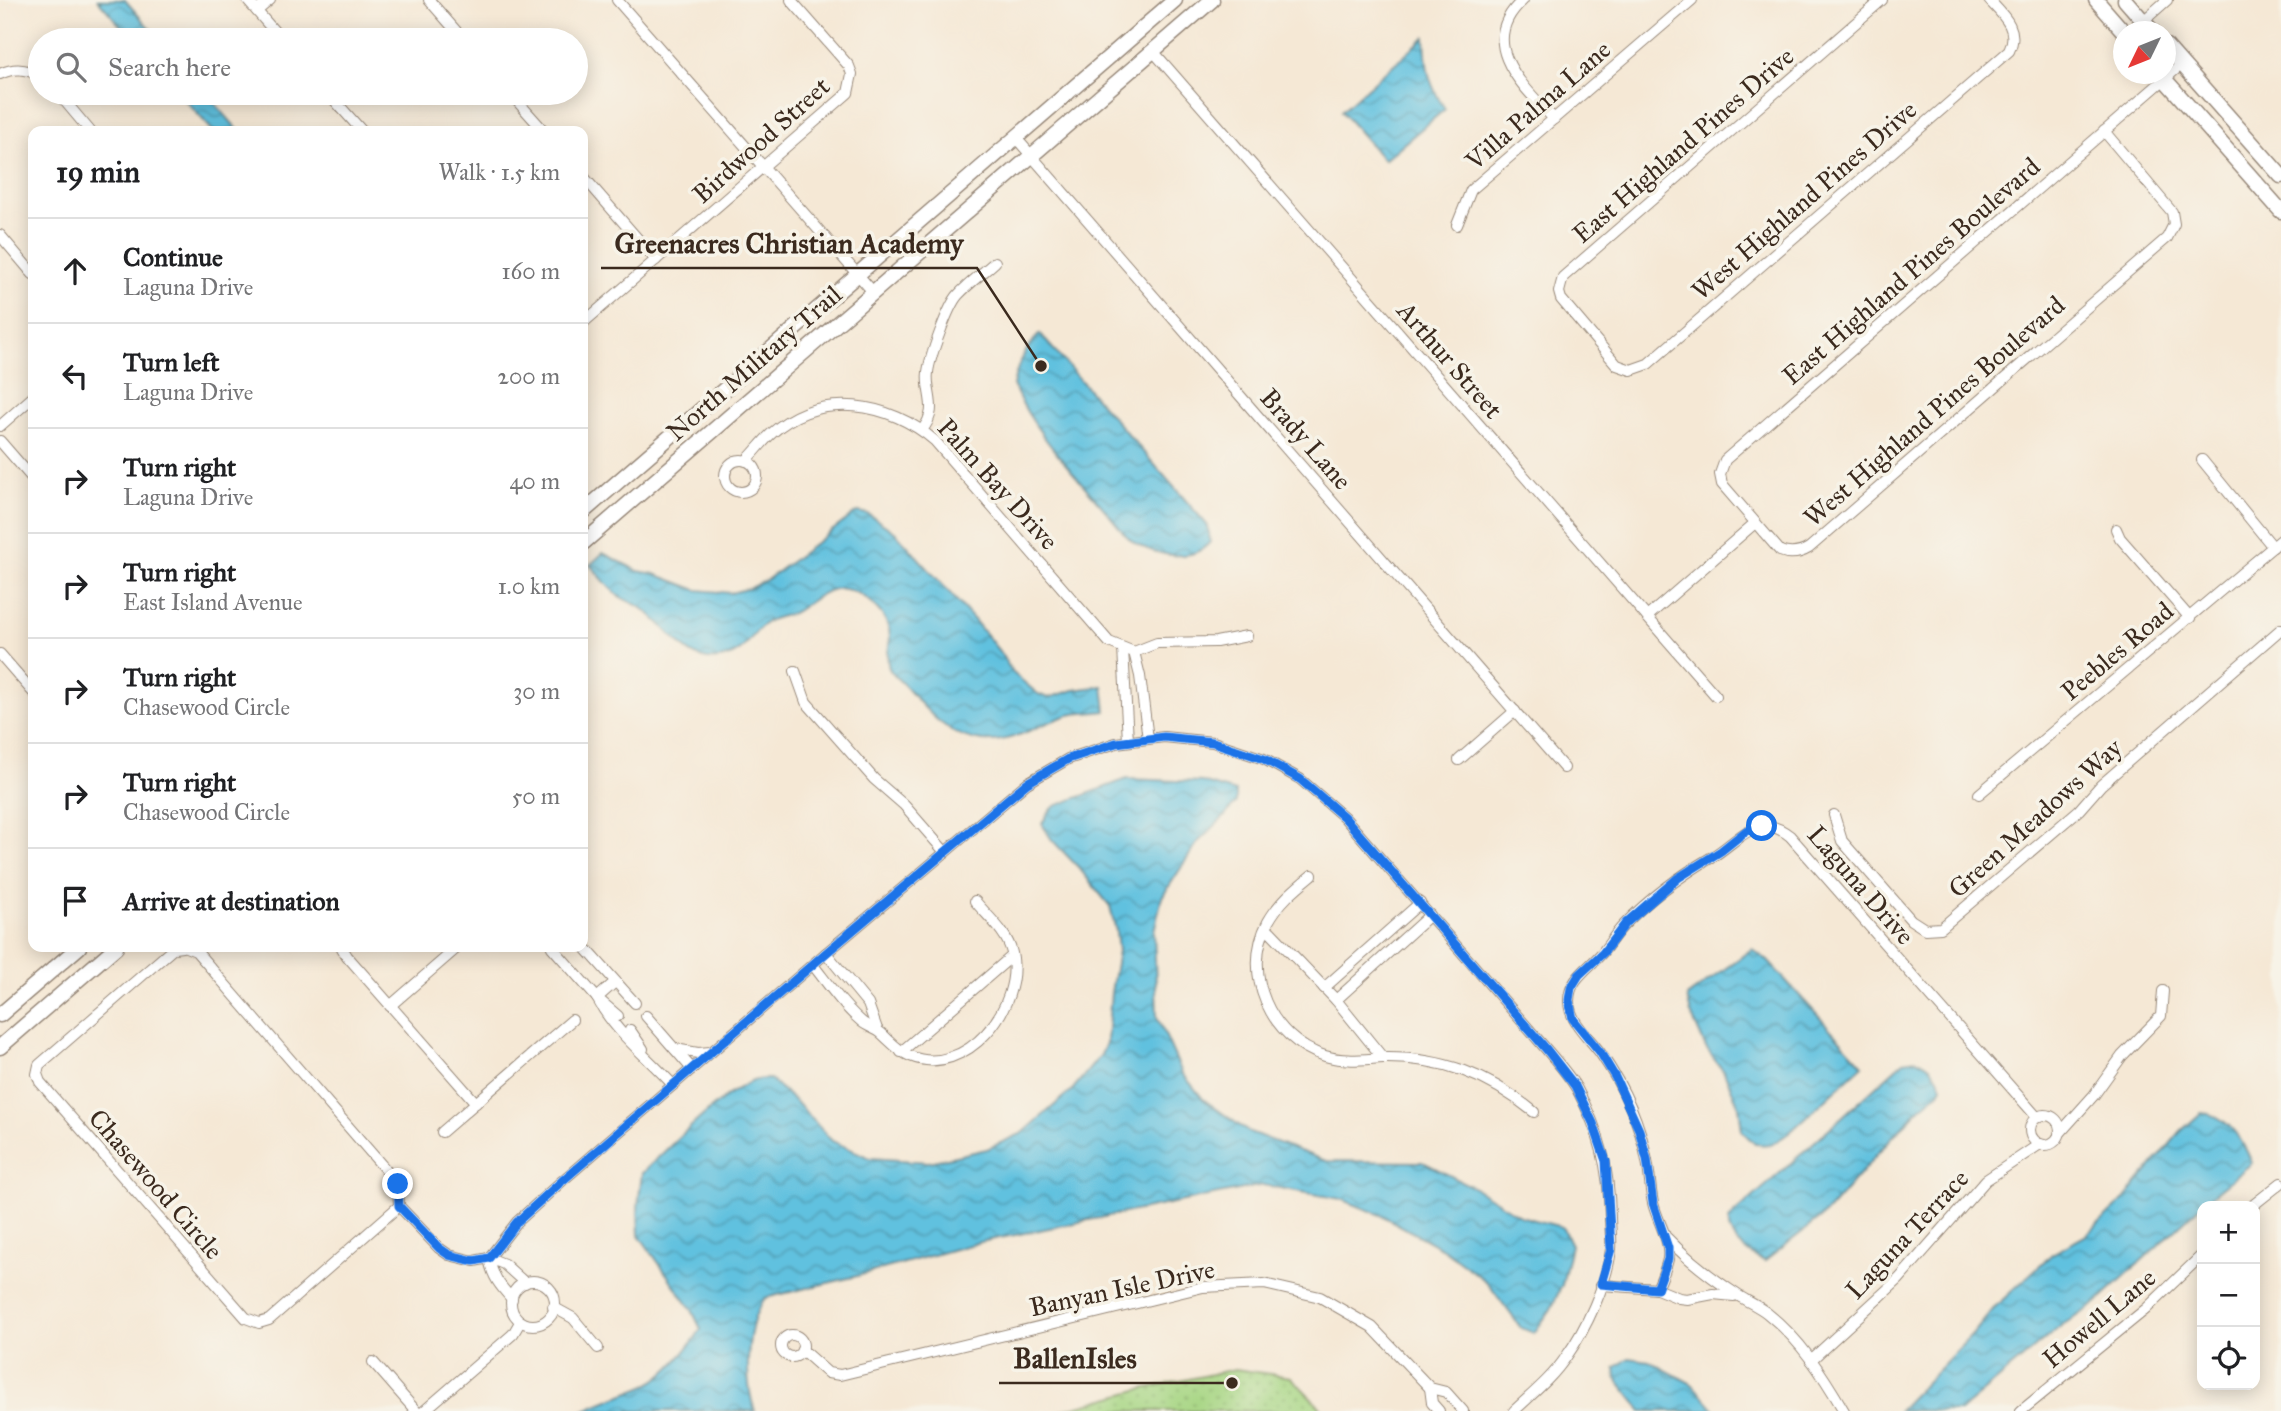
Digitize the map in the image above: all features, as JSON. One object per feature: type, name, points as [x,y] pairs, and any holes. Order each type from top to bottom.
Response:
[{"type":"main road","name":"North Military Trail","points":[[588,508],[1175,0]]},
{"type":"main road","points":[[1185,24],[1191,6],[1198,0]]},
{"type":"main road","name":"North Military Trail","points":[[588,539],[1212,0]]},
{"type":"main road","points":[[2096,0],[2114,21]]},
{"type":"main road","points":[[2125,0],[2144,21]]},
{"type":"main road","points":[[2176,58],[2281,176]]},
{"type":"main road","points":[[2170,84],[2281,211]]},
{"type":"main road","points":[[0,1015],[73,952]]},
{"type":"main road","points":[[0,1047],[110,952]]},
{"type":"street","points":[[247,0],[272,28]]},
{"type":"street","points":[[257,11],[270,0]]},
{"type":"street","points":[[429,0],[454,28]]},
{"type":"street","points":[[617,0],[874,293]]},
{"type":"street","name":"Birdwood Street","points":[[588,319],[843,99],[851,85],[849,66],[791,0]]},
{"type":"street","points":[[1523,0],[1508,19],[1503,38],[1504,55],[1513,73],[1554,119]]},
{"type":"street","name":"Villa Palma Lane","points":[[1457,225],[1471,190],[1692,0]]},
{"type":"street","name":"East Highland Pines Drive","points":[[1590,334],[1561,299],[1559,292],[1563,277],[1882,0]]},
{"type":"street","name":"West Highland Pines Drive","points":[[1590,334],[1617,365],[1631,370],[1648,364],[2009,51],[2013,36],[2011,27],[1989,0]]},
{"type":"street","points":[[2152,21],[2167,0]]},
{"type":"street","name":"Arthur Street","points":[[1153,51],[1716,696]]},
{"type":"street","name":"East Highland Pines Boulevard","points":[[2176,68],[2182,64]]},
{"type":"street","points":[[0,74],[13,69],[28,71]]},
{"type":"street","name":"East Highland Pines Boulevard","points":[[1755,523],[1722,484],[1720,474],[1725,460],[2104,131],[2154,84]]},
{"type":"street","points":[[68,105],[86,126]]},
{"type":"street","points":[[339,105],[358,126]]},
{"type":"street","points":[[521,105],[540,126]]},
{"type":"street","name":"West Highland Pines Boulevard","points":[[1755,523],[1780,551],[1787,554],[1809,548],[2172,232],[2172,212],[2104,131]]},
{"type":"street","name":"Brady Lane","points":[[1016,138],[1564,768]]},
{"type":"street","points":[[588,182],[656,260]]},
{"type":"street","points":[[2,242],[28,269]]},
{"type":"street","points":[[922,430],[930,417],[932,406],[928,369],[950,307],[958,294],[995,262]]},
{"type":"street","points":[[0,426],[28,401]]},
{"type":"street","name":"Palm Bay Drive","points":[[746,461],[772,432],[817,409],[851,405],[900,416],[935,441],[1109,642],[1134,652]]},
{"type":"street","points":[[0,441],[28,473]]},
{"type":"street","points":[[2202,460],[2277,543]]},
{"type":"street","points":[[1647,617],[1755,523]]},
{"type":"street","points":[[2116,529],[2120,538],[2190,618]]},
{"type":"street","name":"Peebles Road","points":[[1979,794],[2277,543]]},
{"type":"street","name":"Green Meadows Way","points":[[1834,815],[1842,841],[1911,920],[1925,929],[1941,928],[2075,814],[2101,785],[2281,629]]},
{"type":"street","points":[[1148,739],[1140,676],[1134,652],[1157,643],[1216,642],[1247,636]]},
{"type":"street","points":[[1123,648],[1128,741]]},
{"type":"street","points":[[0,654],[28,686]]},
{"type":"street","points":[[795,671],[806,702],[874,779],[904,805],[946,852]]},
{"type":"street","points":[[1459,760],[1515,711]]},
{"type":"street","points":[[512,1298],[497,1283],[489,1258],[517,1222],[826,953],[1027,783],[1068,759],[1116,743],[1164,737],[1213,742],[1264,759],[1300,779],[1344,817],[1547,1050],[1575,1086],[1593,1123],[1606,1161],[1611,1249],[1589,1319],[1566,1358],[1514,1411]]},
{"type":"street","name":"Laguna Drive","points":[[1657,1289],[1668,1259],[1665,1237],[1653,1203],[1647,1159],[1632,1112],[1615,1077],[1600,1052],[1573,1019],[1569,1000],[1571,988],[1579,975],[1603,953],[1626,923],[1691,868],[1754,828],[1773,827],[1790,836],[2036,1116]]},
{"type":"street","points":[[1312,875],[1284,899],[1266,927],[1259,952],[1259,982],[1269,1010],[1287,1034],[1311,1051],[1325,1056],[1355,1060],[1432,1060],[1472,1072],[1515,1096],[1534,1112]]},
{"type":"street","points":[[813,965],[864,1023],[877,1029],[901,1052],[934,1060],[960,1052],[984,1036],[998,1019],[1008,1000],[1013,981],[1012,956],[1001,932],[975,901]]},
{"type":"street","points":[[1324,988],[1420,903]]},
{"type":"street","points":[[1336,1000],[1430,915]]},
{"type":"street","points":[[1266,927],[1336,1000],[1383,1058]]},
{"type":"street","points":[[588,951],[635,1003]]},
{"type":"street","name":"Chasewood Circle","points":[[169,952],[39,1065],[37,1074],[40,1082],[246,1318],[259,1323],[269,1320],[399,1206]]},
{"type":"street","name":"Chasewood Circle","points":[[197,952],[398,1184],[399,1206],[439,1248],[449,1255],[474,1261],[489,1258],[505,1264],[525,1283]]},
{"type":"street","points":[[347,952],[390,1006],[475,1103]]},
{"type":"street","points":[[390,1006],[451,952]]},
{"type":"street","points":[[556,952],[597,998],[618,1017]]},
{"type":"street","points":[[826,953],[868,1004],[877,1029]]},
{"type":"street","points":[[901,1052],[1012,956]]},
{"type":"street","points":[[597,998],[615,982]]},
{"type":"street","name":"Laguna Terrace","points":[[1811,1360],[1899,1279],[1986,1180],[2040,1144],[2050,1144],[2094,1095],[2122,1056],[2161,1016],[2163,991]]},
{"type":"street","points":[[597,998],[606,1015],[624,1037],[651,1060]]},
{"type":"street","points":[[646,1016],[692,1069]]},
{"type":"street","points":[[442,1132],[572,1020]]},
{"type":"street","points":[[630,1030],[673,1085]]},
{"type":"street","points":[[675,1049],[712,1052]]},
{"type":"street","points":[[2040,1144],[2029,1134],[2030,1124],[2036,1116],[2046,1114],[2055,1118],[2060,1127],[2059,1134]]},
{"type":"street","points":[[2258,1201],[2281,1183]]},
{"type":"street","points":[[1665,1237],[1681,1253],[1741,1297],[1754,1303],[1790,1332],[1802,1345],[1844,1411]]},
{"type":"street","name":"Howell Lane","points":[[2021,1411],[2146,1309],[2197,1260]]},
{"type":"street","points":[[533,1281],[548,1285],[552,1292],[553,1307],[550,1314],[536,1324],[520,1322],[511,1310],[512,1298],[525,1283],[533,1281]]},
{"type":"street","name":"Banyan Isle Drive","points":[[802,1350],[828,1373],[840,1375],[1203,1287],[1264,1284],[1320,1297],[1346,1310],[1372,1327],[1430,1388],[1447,1392],[1463,1411]]},
{"type":"street","points":[[1601,1284],[1657,1289],[1679,1298],[1713,1294],[1741,1297]]},
{"type":"street","points":[[553,1307],[573,1318],[598,1348]]},
{"type":"street","points":[[424,1411],[513,1334],[520,1322]]},
{"type":"street","points":[[373,1362],[416,1411]]},
{"type":"street","name":"Banyan Isle Drive","points":[[1430,1388],[1432,1403],[1439,1411]]},
{"type":"green space","points":[[1235,1369],[1291,1377],[1324,1411],[1060,1411],[1138,1390]]},
{"type":"water","points":[[98,0],[125,0],[150,28],[122,28]]},
{"type":"water","points":[[1425,37],[1429,75],[1445,109],[1384,160],[1341,111]]},
{"type":"water","points":[[190,105],[216,105],[235,126],[209,126]]},
{"type":"water","points":[[1040,334],[1208,526],[1210,542],[1203,549],[1174,555],[1153,551],[1135,543],[1043,436],[1013,385],[1022,358]]},
{"type":"water","points":[[857,512],[868,514],[896,533],[974,620],[1013,673],[1038,694],[1048,698],[1074,690],[1103,686],[1106,711],[1058,718],[1006,739],[971,739],[940,722],[892,673],[888,664],[890,637],[886,621],[875,606],[853,591],[839,589],[826,592],[795,612],[768,621],[739,651],[724,658],[711,659],[699,657],[689,651],[651,615],[615,593],[590,565],[603,553],[638,571],[655,574],[697,590],[731,593],[768,579]]},
{"type":"water","points":[[1127,779],[1202,782],[1236,792],[1236,802],[1198,842],[1162,897],[1154,931],[1157,1017],[1182,1073],[1203,1099],[1247,1131],[1326,1161],[1423,1162],[1475,1188],[1520,1216],[1562,1227],[1571,1245],[1562,1285],[1551,1309],[1534,1333],[1521,1328],[1487,1282],[1443,1249],[1383,1216],[1341,1199],[1263,1185],[980,1242],[765,1298],[753,1322],[748,1353],[749,1384],[755,1411],[583,1411],[656,1380],[678,1360],[701,1329],[692,1310],[639,1235],[638,1207],[642,1173],[696,1122],[740,1087],[755,1080],[770,1079],[798,1104],[832,1141],[870,1158],[929,1162],[987,1149],[1023,1133],[1073,1089],[1101,1055],[1107,1041],[1118,951],[1116,931],[1110,906],[1052,840],[1042,824],[1055,806]]},
{"type":"water","points":[[1752,949],[1767,960],[1863,1065],[1789,1133],[1771,1145],[1755,1144],[1742,1131],[1739,1106],[1724,1072],[1706,1048],[1691,1014],[1687,997]]},
{"type":"water","points":[[1916,1059],[1932,1070],[1942,1087],[1892,1137],[1825,1214],[1765,1261],[1739,1244],[1730,1231],[1730,1218],[1904,1061]]},
{"type":"water","points":[[2201,1113],[2219,1118],[2227,1123],[2239,1138],[2252,1163],[2206,1201],[2197,1201],[2197,1210],[2090,1308],[2062,1325],[1960,1411],[1899,1410],[1973,1334],[1996,1306],[2052,1254],[2085,1236],[2122,1202],[2181,1131]]},
{"type":"water","points":[[1629,1358],[1649,1361],[1692,1384],[1716,1411],[1642,1411],[1616,1378],[1615,1368]]},
{"type":"place","name":"Greenacres Christian Academy","points":[[1041,366]]},
{"type":"place","name":"BallenIsles","points":[[1232,1383]]},
{"type":"route","points":[[398,1184],[399,1206],[439,1248],[449,1255],[474,1261],[489,1258],[517,1222],[562,1181],[1027,783],[1068,759],[1116,743],[1164,737],[1213,742],[1264,759],[1300,779],[1344,817],[1547,1050],[1575,1086],[1593,1123],[1606,1161],[1611,1249],[1601,1284],[1657,1289],[1668,1259],[1668,1248],[1653,1203],[1647,1159],[1639,1130],[1615,1077],[1600,1052],[1573,1019],[1569,1000],[1571,988],[1579,975],[1603,953],[1615,934],[1678,878],[1721,851],[1746,831],[1762,826]]}]
